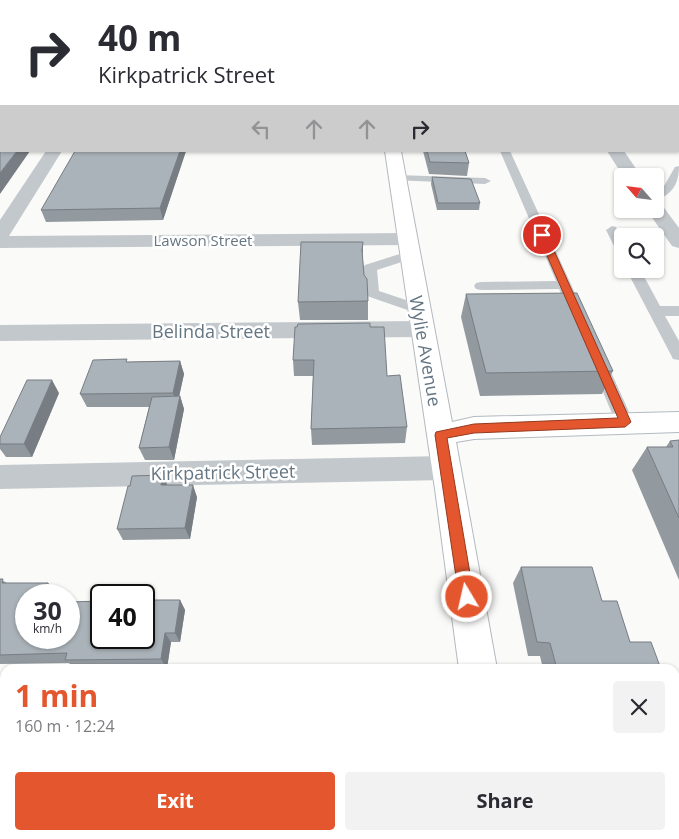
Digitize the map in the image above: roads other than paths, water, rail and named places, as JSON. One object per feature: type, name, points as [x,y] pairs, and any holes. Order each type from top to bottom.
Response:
[{"type":"street","points":[[0,235],[53,152]]},
{"type":"street","name":"Wylie Avenue","points":[[393,152],[477,664]]},
{"type":"street","points":[[616,152],[627,168]]},
{"type":"street","points":[[662,218],[679,242]]},
{"type":"street","name":"Lawson Street","points":[[0,242],[408,247]]},
{"type":"street","name":"Belinda Street","points":[[0,333],[420,319]]},
{"type":"street","points":[[440,435],[474,428],[625,422],[679,422]]},
{"type":"street","name":"Kirkpatrick Street","points":[[0,477],[446,468]]},
{"type":"lane","points":[[505,152],[584,330]]},
{"type":"lane","points":[[664,191],[679,169]]},
{"type":"lane","points":[[397,178],[485,181]]},
{"type":"lane","points":[[612,230],[614,234]]},
{"type":"lane","points":[[408,247],[370,268],[372,293],[420,319]]},
{"type":"lane","points":[[638,278],[679,355]]},
{"type":"lane","points":[[481,286],[564,285]]},
{"type":"lane","points":[[657,312],[679,311]]},
{"type":"lane","points":[[592,348],[625,422]]}]
